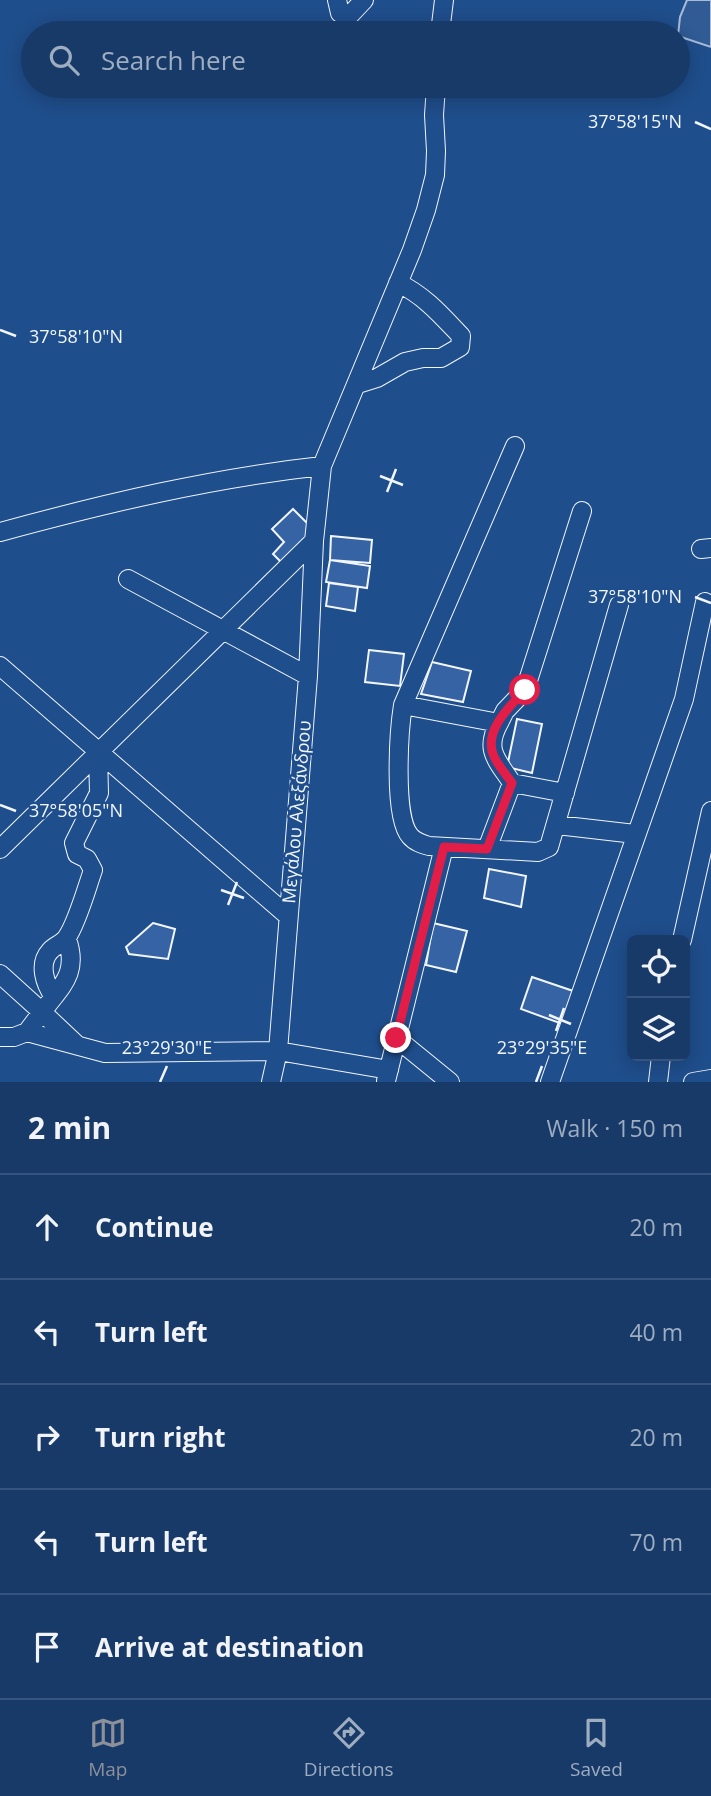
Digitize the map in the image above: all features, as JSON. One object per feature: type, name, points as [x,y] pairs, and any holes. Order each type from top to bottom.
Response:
[{"type":"street","points":[[337,0],[338,10],[348,17],[364,0]]},
{"type":"street","points":[[441,21],[444,0]]},
{"type":"street","name":"Μεγάλου Αλεξάνδρου","points":[[271,1082],[278,1051],[308,676],[314,541],[322,466],[358,384],[426,210],[435,175],[435,98]]},
{"type":"street","points":[[358,384],[377,378],[405,362],[441,358],[460,347],[461,336],[433,306],[398,283]]},
{"type":"street","points":[[515,446],[403,705],[399,786],[408,835],[429,846],[543,851],[550,847],[619,605]]},
{"type":"street","points":[[0,532],[202,482],[322,466]]},
{"type":"street","points":[[565,793],[512,783],[493,753],[491,745],[494,732],[505,711],[525,690],[582,511]]},
{"type":"street","points":[[0,849],[314,541]]},
{"type":"street","points":[[128,579],[308,676]]},
{"type":"street","points":[[550,1082],[684,699],[705,602]]},
{"type":"street","points":[[0,666],[288,916]]},
{"type":"street","points":[[403,705],[499,723]]},
{"type":"street","points":[[54,997],[47,988],[44,976],[45,958],[50,950],[67,939],[93,870],[87,859],[77,854],[74,843],[99,793],[98,753]]},
{"type":"street","points":[[487,849],[512,783]]},
{"type":"street","points":[[683,935],[711,811]]},
{"type":"street","points":[[557,825],[635,834]]},
{"type":"street","points":[[27,1032],[105,1053],[278,1051],[388,1076],[444,847]]},
{"type":"street","points":[[0,1037],[14,1037],[27,1032],[67,980],[71,949],[67,939]]},
{"type":"street","points":[[0,974],[79,1047]]},
{"type":"street","points":[[396,1038],[450,1082]]},
{"type":"street","points":[[657,1082],[660,1061]]},
{"type":"street","points":[[693,1082],[711,1079]]},
{"type":"shaded area","points":[[687,0],[711,0],[711,47],[690,40],[690,21],[680,21]]},
{"type":"building","points":[[293,509],[315,531],[282,563],[273,554],[284,542],[272,529]]},
{"type":"building","points":[[331,536],[372,540],[370,563],[330,560]]},
{"type":"building","points":[[330,560],[370,566],[367,588],[326,582]]},
{"type":"building","points":[[329,583],[358,587],[355,611],[326,606]]},
{"type":"building","points":[[369,650],[404,654],[400,686],[365,682]]},
{"type":"building","points":[[432,662],[471,671],[463,702],[421,694]]},
{"type":"building","points":[[517,719],[542,724],[532,773],[507,767]]},
{"type":"building","points":[[489,869],[526,876],[521,907],[484,898]]},
{"type":"building","points":[[153,923],[175,929],[168,959],[129,954],[126,947]]},
{"type":"building","points":[[433,923],[467,931],[456,972],[426,965]]},
{"type":"building","points":[[532,977],[579,993],[568,1026],[521,1009]]},
{"type":"route","points":[[396,1038],[444,847],[487,849],[512,783],[493,753],[491,745],[494,732],[505,711],[525,690]]}]
